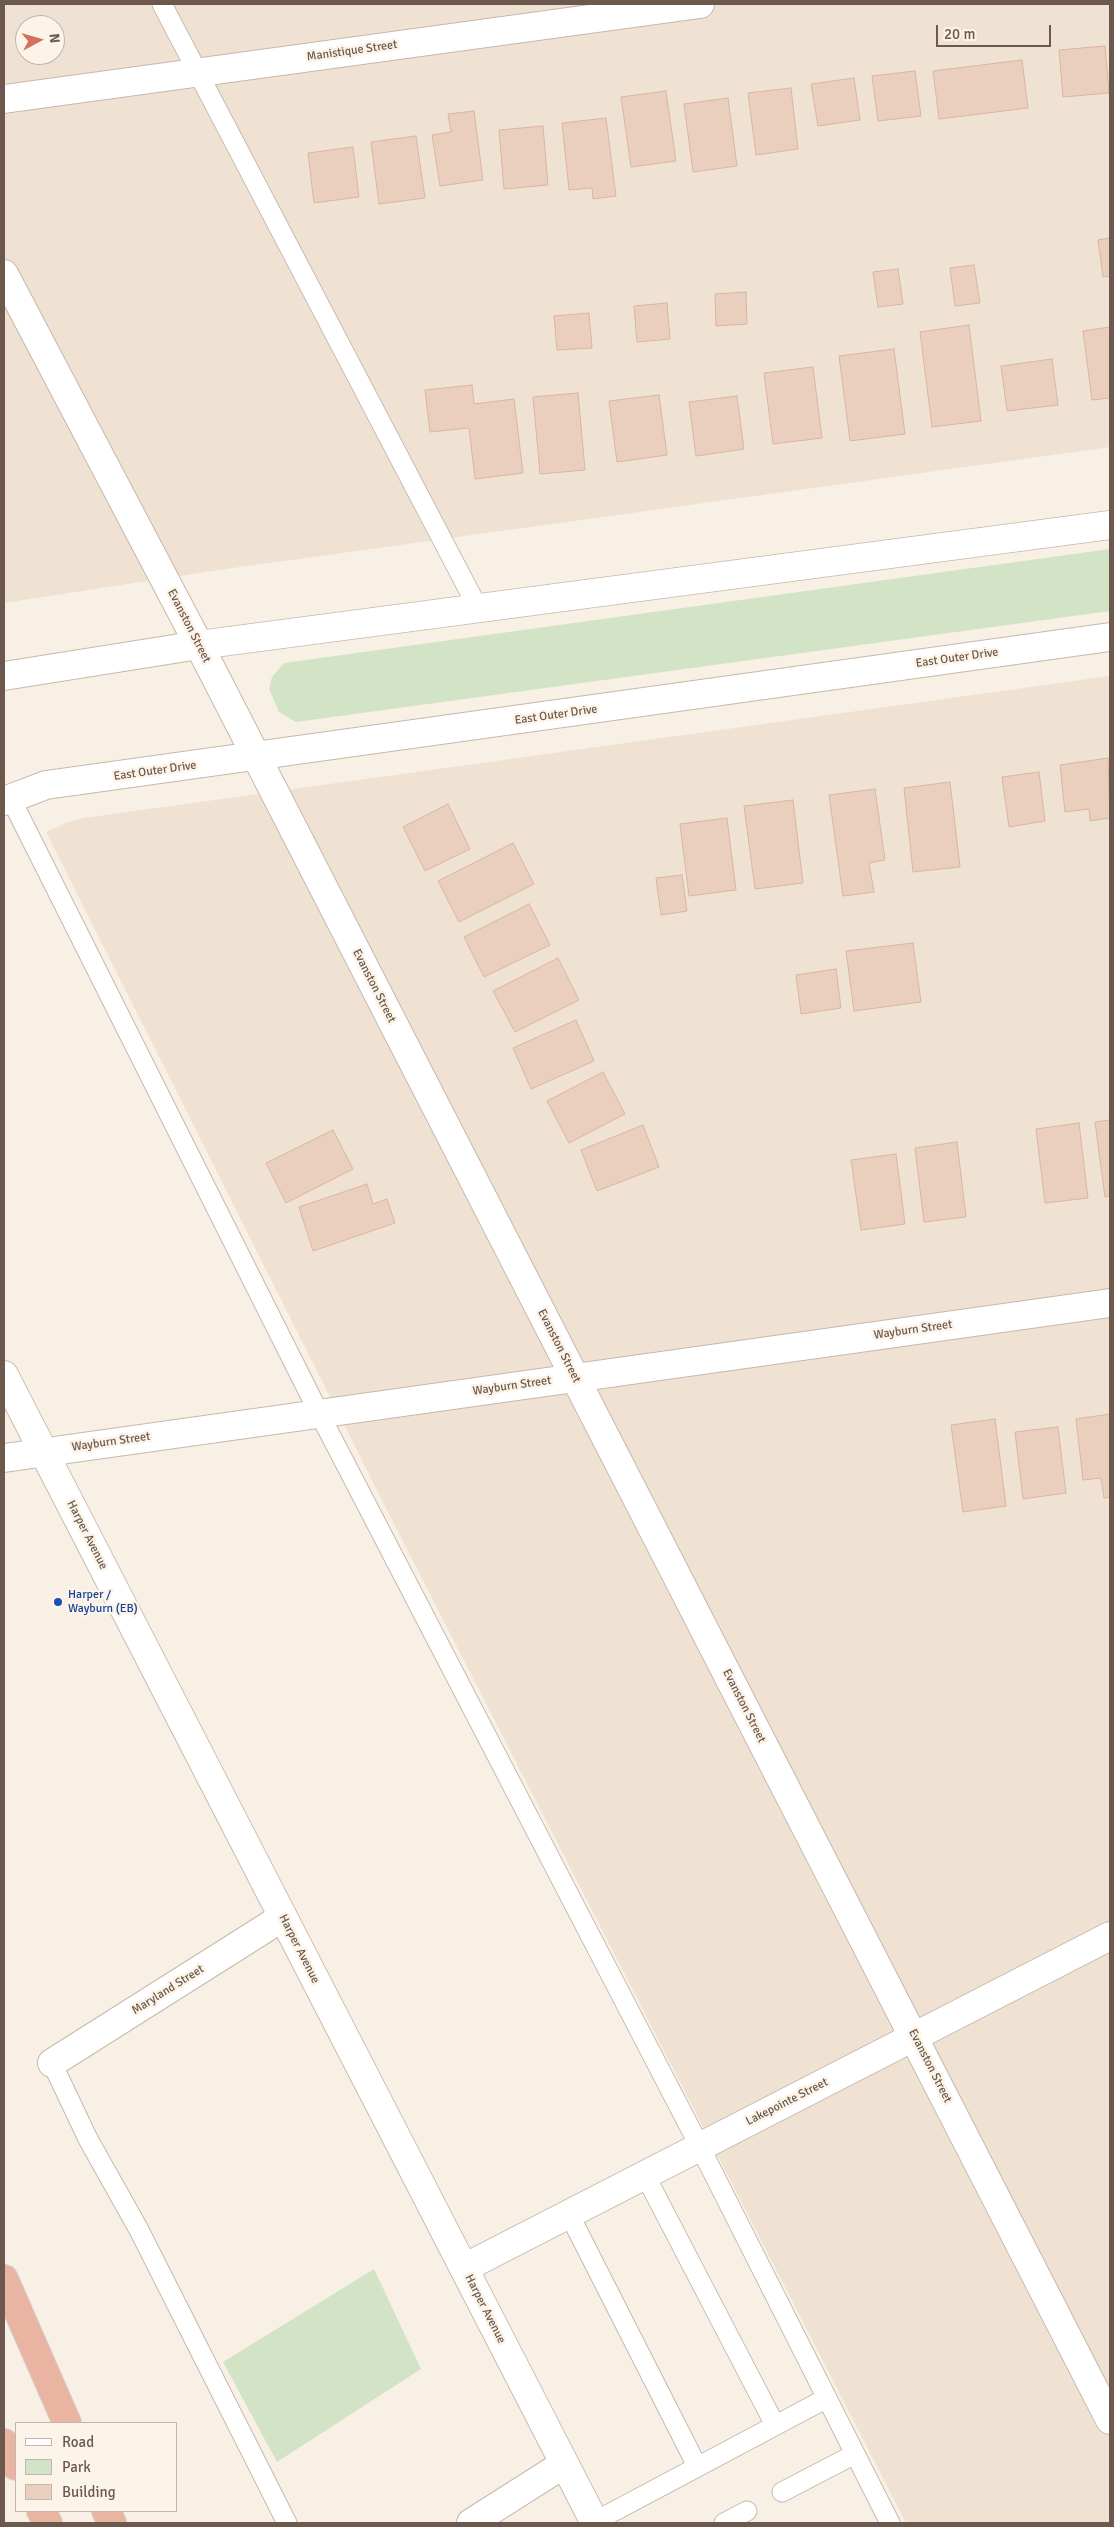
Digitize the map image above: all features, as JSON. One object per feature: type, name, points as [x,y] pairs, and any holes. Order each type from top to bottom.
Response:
[{"type":"highway","points":[[4,2279],[68,2422]]},
{"type":"highway","points":[[4,2443],[15,2464]]},
{"type":"highway","points":[[42,2512],[48,2523]]},
{"type":"street","name":"Manistique Street","points":[[4,99],[700,4]]},
{"type":"street","name":"Evanston Street","points":[[4,274],[199,645],[915,2036],[1110,2420]]},
{"type":"street","points":[[4,676],[199,645],[1110,524]]},
{"type":"street","name":"East Outer Drive","points":[[7,799],[46,785],[1110,637]]},
{"type":"street","name":"Wayburn Street","points":[[4,1458],[43,1451],[1110,1303]]},
{"type":"street","name":"Harper Avenue","points":[[4,1374],[594,2522]]},
{"type":"street","name":"Maryland Street","points":[[52,2063],[283,1917]]},
{"type":"street","name":"Lakepointe Street","points":[[464,2268],[1110,1936]]},
{"type":"street","points":[[471,2523],[564,2464]]},
{"type":"lane","points":[[162,4],[478,608]]},
{"type":"lane","points":[[7,799],[319,1413],[700,2147],[890,2523]]},
{"type":"lane","points":[[52,2063],[88,2139],[139,2230],[287,2523]]},
{"type":"lane","points":[[645,2175],[775,2425]]},
{"type":"lane","points":[[569,2214],[697,2466]]},
{"type":"lane","points":[[594,2522],[827,2398]]},
{"type":"lane","points":[[782,2492],[856,2454]]},
{"type":"lane","points":[[724,2523],[747,2511]]},
{"type":"shaded area","points":[[4,4],[1110,4],[1110,447],[219,570],[4,603]]},
{"type":"shaded area","points":[[1110,676],[1110,2523],[906,2523],[393,1522],[46,832],[68,822],[84,818]]},
{"type":"green space","points":[[1110,549],[1110,611],[296,722],[279,712],[269,689],[272,677],[284,663]]},
{"type":"green space","points":[[374,2269],[421,2369],[277,2462],[223,2362]]},
{"type":"building","points":[[1105,46],[1109,93],[1063,97],[1059,50]]},
{"type":"building","points":[[1022,60],[1028,108],[939,119],[933,71]]},
{"type":"building","points":[[915,71],[921,116],[878,121],[872,76]]},
{"type":"building","points":[[854,78],[860,120],[818,126],[811,84]]},
{"type":"building","points":[[791,88],[798,149],[756,155],[748,93]]},
{"type":"building","points":[[666,91],[676,161],[631,167],[621,97]]},
{"type":"building","points":[[728,98],[737,166],[693,172],[684,104]]},
{"type":"building","points":[[474,111],[483,180],[440,186],[432,135],[451,132],[448,114]]},
{"type":"building","points":[[606,118],[616,196],[593,199],[592,188],[569,190],[562,123]]},
{"type":"building","points":[[543,126],[548,185],[504,189],[499,130]]},
{"type":"building","points":[[416,136],[425,198],[379,204],[371,142]]},
{"type":"building","points":[[353,147],[359,197],[314,203],[308,153]]},
{"type":"building","points":[[1110,238],[1110,276],[1103,277],[1098,240]]},
{"type":"building","points":[[974,265],[980,303],[955,306],[950,268]]},
{"type":"building","points":[[898,269],[903,304],[878,307],[873,272]]},
{"type":"building","points":[[746,292],[747,324],[716,326],[715,294]]},
{"type":"building","points":[[667,303],[670,339],[637,342],[634,306]]},
{"type":"building","points":[[589,313],[592,348],[557,350],[554,316]]},
{"type":"building","points":[[969,325],[981,421],[932,427],[920,332]]},
{"type":"building","points":[[1110,327],[1110,398],[1092,400],[1083,331]]},
{"type":"building","points":[[894,349],[905,434],[850,441],[839,356]]},
{"type":"building","points":[[1052,359],[1058,405],[1007,411],[1001,366]]},
{"type":"building","points":[[813,367],[822,438],[773,444],[764,373]]},
{"type":"building","points":[[472,385],[474,404],[514,399],[523,473],[475,479],[469,428],[430,432],[425,390]]},
{"type":"building","points":[[578,393],[585,470],[540,474],[533,397]]},
{"type":"building","points":[[659,395],[667,455],[617,462],[609,401]]},
{"type":"building","points":[[737,396],[744,449],[696,456],[689,402]]},
{"type":"building","points":[[1108,758],[1110,818],[1090,821],[1089,809],[1065,812],[1060,765]]},
{"type":"building","points":[[1039,772],[1045,821],[1009,827],[1002,777]]},
{"type":"building","points":[[950,782],[960,867],[913,872],[904,788]]},
{"type":"building","points":[[875,789],[885,860],[869,863],[874,892],[843,896],[829,795]]},
{"type":"building","points":[[793,800],[803,883],[755,889],[744,806]]},
{"type":"building","points":[[448,804],[470,849],[425,871],[403,827]]},
{"type":"building","points":[[727,818],[736,890],[689,896],[680,824]]},
{"type":"building","points":[[513,843],[534,884],[459,922],[438,881]]},
{"type":"building","points":[[682,875],[687,911],[661,915],[656,878]]},
{"type":"building","points":[[529,904],[550,945],[484,977],[464,937]]},
{"type":"building","points":[[913,943],[921,1002],[854,1011],[846,951]]},
{"type":"building","points":[[558,958],[579,1000],[515,1032],[493,991]]},
{"type":"building","points":[[836,969],[841,1008],[801,1014],[796,975]]},
{"type":"building","points":[[576,1020],[594,1061],[531,1089],[513,1048]]},
{"type":"building","points":[[603,1072],[625,1114],[569,1143],[547,1101]]},
{"type":"building","points":[[1110,1120],[1110,1196],[1105,1197],[1095,1122]]},
{"type":"building","points":[[1079,1123],[1088,1198],[1045,1203],[1036,1129]]},
{"type":"building","points":[[643,1125],[659,1167],[597,1191],[581,1150]]},
{"type":"building","points":[[333,1130],[353,1169],[286,1203],[266,1163]]},
{"type":"building","points":[[957,1142],[966,1217],[924,1222],[915,1148]]},
{"type":"building","points":[[896,1154],[905,1224],[861,1230],[851,1160]]},
{"type":"building","points":[[367,1184],[373,1204],[387,1199],[395,1223],[313,1251],[299,1207]]},
{"type":"building","points":[[1110,1414],[1110,1497],[1104,1498],[1101,1478],[1083,1480],[1076,1419]]},
{"type":"building","points":[[995,1419],[1006,1506],[963,1512],[951,1425]]},
{"type":"building","points":[[1058,1427],[1066,1493],[1023,1499],[1015,1432]]},
{"type":"place","name":"Harper / Wayburn (EB)","points":[[58,1602]]}]
